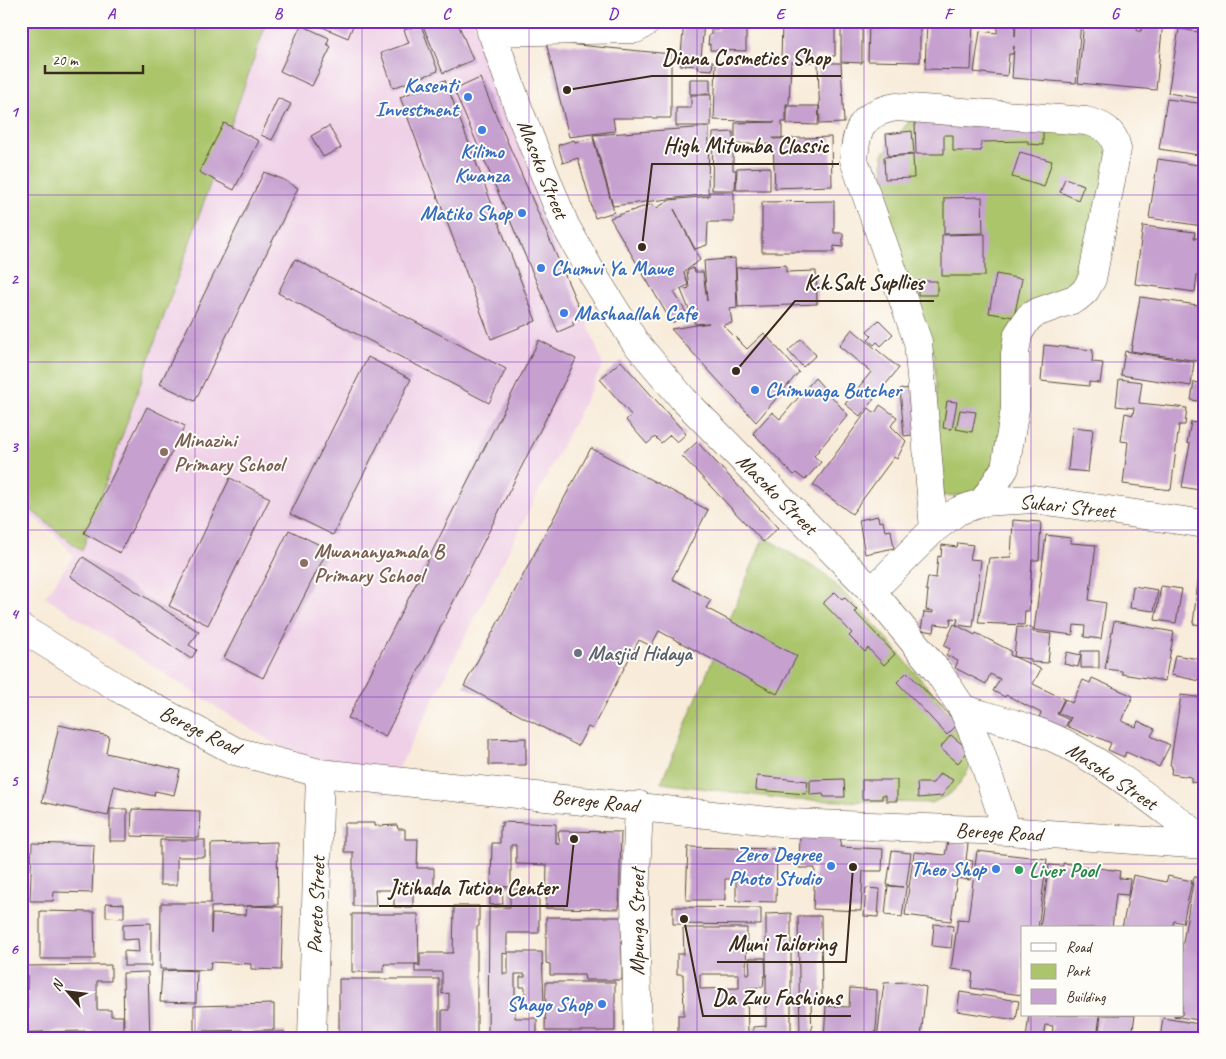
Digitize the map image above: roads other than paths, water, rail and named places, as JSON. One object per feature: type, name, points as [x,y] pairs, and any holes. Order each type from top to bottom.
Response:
[{"type":"street","points":[[490,27],[636,29],[648,21]]},
{"type":"street","name":"Masoko Street","points":[[490,27],[520,113],[565,225],[635,342],[684,400],[872,591],[940,673],[963,709],[1029,729],[1062,742],[1097,762],[1205,840]]},
{"type":"street","points":[[934,528],[918,342],[854,160],[855,138],[863,123],[871,115],[882,110],[896,107],[1086,121],[1105,127],[1116,139],[1117,149],[1092,279],[1085,291],[1077,298],[1029,317],[1018,334],[1015,354],[1015,410],[1005,468],[983,502]]},
{"type":"street","name":"Sukari Street","points":[[872,591],[934,528],[958,511],[983,502],[1033,499],[1205,524]]},
{"type":"street","name":"Berege Road","points":[[21,628],[126,692],[234,750],[320,773],[789,822],[1007,831],[1205,845]]},
{"type":"street","points":[[963,709],[980,750],[1007,831]]},
{"type":"street","name":"Pareto Street","points":[[312,1038],[320,773]]},
{"type":"street","name":"Mpunga Street","points":[[638,1038],[635,901],[639,806]]},
{"type":"place","name":"Diana Cosmetics Shop","points":[[567,90]]},
{"type":"place","name":"Kasenti Investment","points":[[468,97]]},
{"type":"place","name":"Kilimo Kwanza","points":[[482,130]]},
{"type":"place","name":"Matiko Shop","points":[[522,213]]},
{"type":"place","name":"High Mitumba Classic","points":[[642,247]]},
{"type":"place","name":"Chumvi Ya Mawe","points":[[541,268]]},
{"type":"place","name":"Mashaallah Cafe","points":[[564,313]]},
{"type":"place","name":"K.k.Salt Supllies","points":[[736,371]]},
{"type":"place","name":"Chimwaga Butcher","points":[[755,390]]},
{"type":"place","name":"Minazini Primary School","points":[[164,452]]},
{"type":"place","name":"Mwananyamala B Primary School","points":[[304,563]]},
{"type":"place","name":"Masjid Hidaya","points":[[578,653]]},
{"type":"place","name":"Jitihada Tution Center","points":[[574,839]]},
{"type":"place","name":"Zero Degree Photo Studio","points":[[831,866]]},
{"type":"place","name":"Muni Tailoring","points":[[853,867]]},
{"type":"place","name":"Theo Shop","points":[[996,869]]},
{"type":"place","name":"Liver Pool","points":[[1019,870]]},
{"type":"place","name":"Da Zuu Fashions","points":[[684,919]]},
{"type":"place","name":"Shayo Shop","points":[[602,1004]]}]
